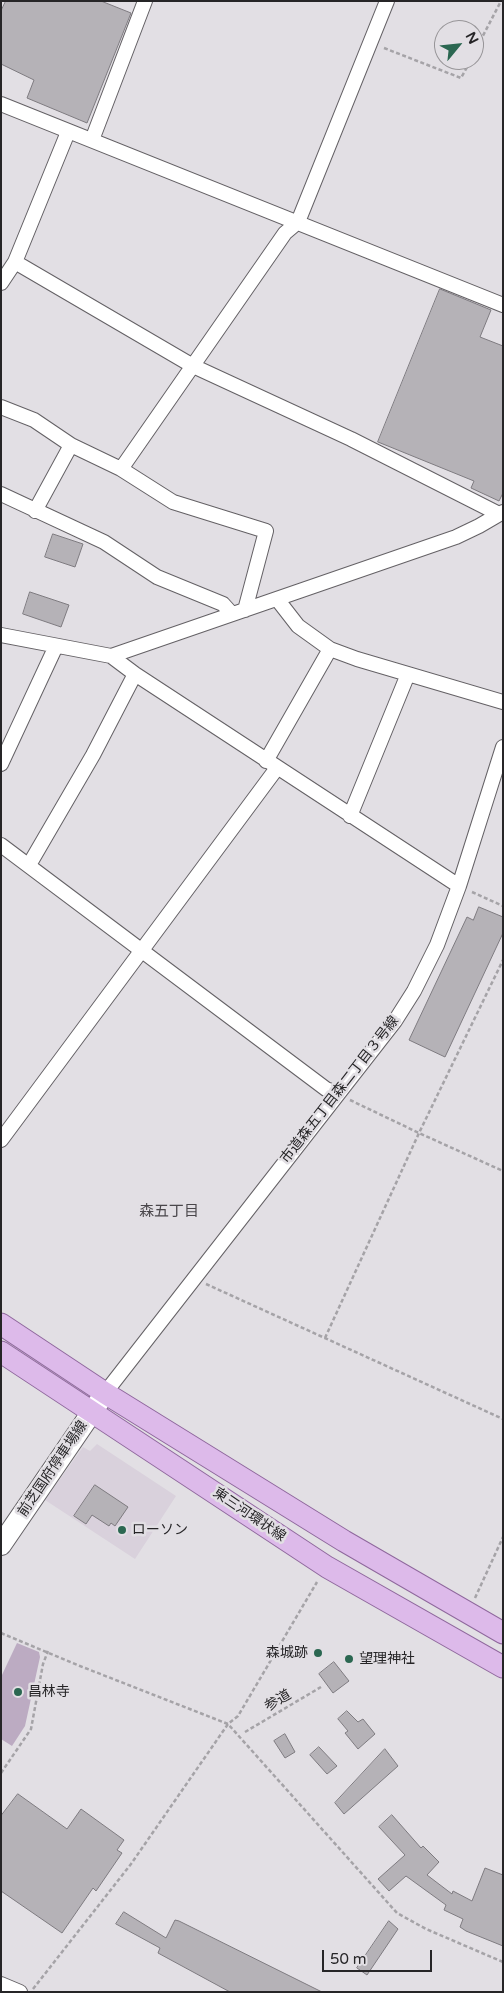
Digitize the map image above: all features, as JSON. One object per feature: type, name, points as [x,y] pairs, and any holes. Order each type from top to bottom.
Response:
[{"type":"main road","name":"東三河環状線","points":[[1,1324],[105,1393],[344,1541],[503,1633]]},
{"type":"main road","name":"東三河環状線","points":[[1,1352],[327,1567],[503,1667]]},
{"type":"main road","name":"前芝国府停車場線","points":[[1,1545],[105,1393]]},
{"type":"street","points":[[92,140],[144,1]]},
{"type":"street","points":[[121,469],[285,233],[298,222],[387,1]]},
{"type":"street","points":[[1,104],[503,305]]},
{"type":"street","points":[[1,283],[15,262],[68,132]]},
{"type":"street","points":[[15,262],[193,366],[351,439],[501,513]]},
{"type":"street","points":[[1,407],[34,420],[72,445],[121,469],[173,502],[266,531],[239,612]]},
{"type":"street","points":[[35,511],[72,445]]},
{"type":"street","points":[[1,494],[104,542],[157,577],[239,612]]},
{"type":"street","points":[[111,656],[456,537],[501,513]]},
{"type":"street","points":[[277,598],[298,626],[330,650],[503,702]]},
{"type":"street","points":[[1,635],[111,656],[135,674],[459,886]]},
{"type":"street","points":[[1,764],[56,646]]},
{"type":"street","points":[[1,1140],[143,950],[272,764],[330,650]]},
{"type":"street","points":[[29,865],[93,755],[135,674]]},
{"type":"street","points":[[350,816],[408,674]]},
{"type":"street","name":"市道森五丁目森二丁目３号線","points":[[105,1393],[395,1021],[414,991],[437,946],[459,886],[503,747]]},
{"type":"street","points":[[1,845],[326,1089],[337,1093]]},
{"type":"street","points":[[1,1984],[20,1992]]},
{"type":"path","points":[[484,34],[501,1]]},
{"type":"path","points":[[370,43],[434,68]]},
{"type":"path","points":[[440,70],[461,78],[465,70]]},
{"type":"path","points":[[459,886],[503,906]]},
{"type":"path","points":[[324,1338],[503,960]]},
{"type":"path","points":[[337,1093],[419,1134],[503,1171]]},
{"type":"path","points":[[193,1278],[503,1419]]},
{"type":"path","points":[[468,1613],[503,1537]]},
{"type":"path","points":[[30,1992],[131,1864],[228,1724],[238,1716],[327,1567]]},
{"type":"path","points":[[1,1633],[228,1724],[397,1913],[426,1930],[503,1962]]},
{"type":"path","points":[[1,1773],[31,1729],[43,1664],[48,1652]]},
{"type":"path","name":"参道","points":[[245,1732],[321,1687]]},
{"type":"shaded area","name":"ローソン","points":[[97,1444],[176,1496],[135,1559],[45,1500],[83,1447],[90,1451]]},
{"type":"shaded area","name":"昌林寺","points":[[17,1643],[39,1652],[40,1657],[25,1726],[12,1746],[1,1739],[1,1677]]},
{"type":"building","points":[[6,1],[101,1],[131,13],[87,123],[27,98],[34,80],[1,64],[1,11]]},
{"type":"building","points":[[440,289],[491,310],[480,337],[503,346],[503,493],[499,501],[471,488],[474,481],[378,442]]},
{"type":"building","points":[[53,534],[83,544],[75,567],[45,557]]},
{"type":"building","points":[[30,592],[69,605],[61,627],[23,614]]},
{"type":"building","points":[[479,907],[503,917],[503,933],[445,1057],[409,1040],[467,917],[473,920]]},
{"type":"building","points":[[95,1485],[128,1507],[115,1526],[111,1523],[109,1526],[92,1515],[86,1524],[74,1516]]},
{"type":"building","points":[[334,1662],[349,1681],[333,1693],[319,1674]]},
{"type":"building","points":[[347,1711],[358,1722],[363,1719],[375,1734],[358,1749],[345,1733],[348,1731],[338,1719]]},
{"type":"building","points":[[285,1734],[295,1752],[285,1758],[274,1741]]},
{"type":"building","points":[[319,1747],[337,1766],[327,1774],[310,1755]]},
{"type":"building","points":[[385,1749],[398,1766],[344,1814],[335,1803]]},
{"type":"building","points":[[18,1794],[67,1829],[81,1809],[124,1840],[117,1850],[122,1853],[96,1891],[93,1888],[62,1933],[1,1891],[1,1816]]},
{"type":"building","points":[[392,1815],[421,1848],[423,1846],[439,1862],[427,1875],[452,1894],[453,1891],[472,1901],[485,1868],[503,1875],[503,1946],[460,1927],[463,1919],[444,1910],[446,1905],[406,1876],[389,1891],[378,1879],[405,1855],[379,1827]]},
{"type":"building","points":[[124,1912],[166,1938],[175,1920],[179,1921],[322,1992],[230,1992],[158,1953],[160,1948],[116,1924]]},
{"type":"building","points":[[389,1921],[398,1929],[367,1975],[357,1968]]},
{"type":"place","name":"ローソン","points":[[122,1530]]},
{"type":"place","name":"森城跡","points":[[318,1653]]},
{"type":"place","name":"望理神社","points":[[349,1659]]},
{"type":"place","name":"昌林寺","points":[[18,1692]]},
{"type":"district","name":"森五丁目","points":[[169,1212]]}]
